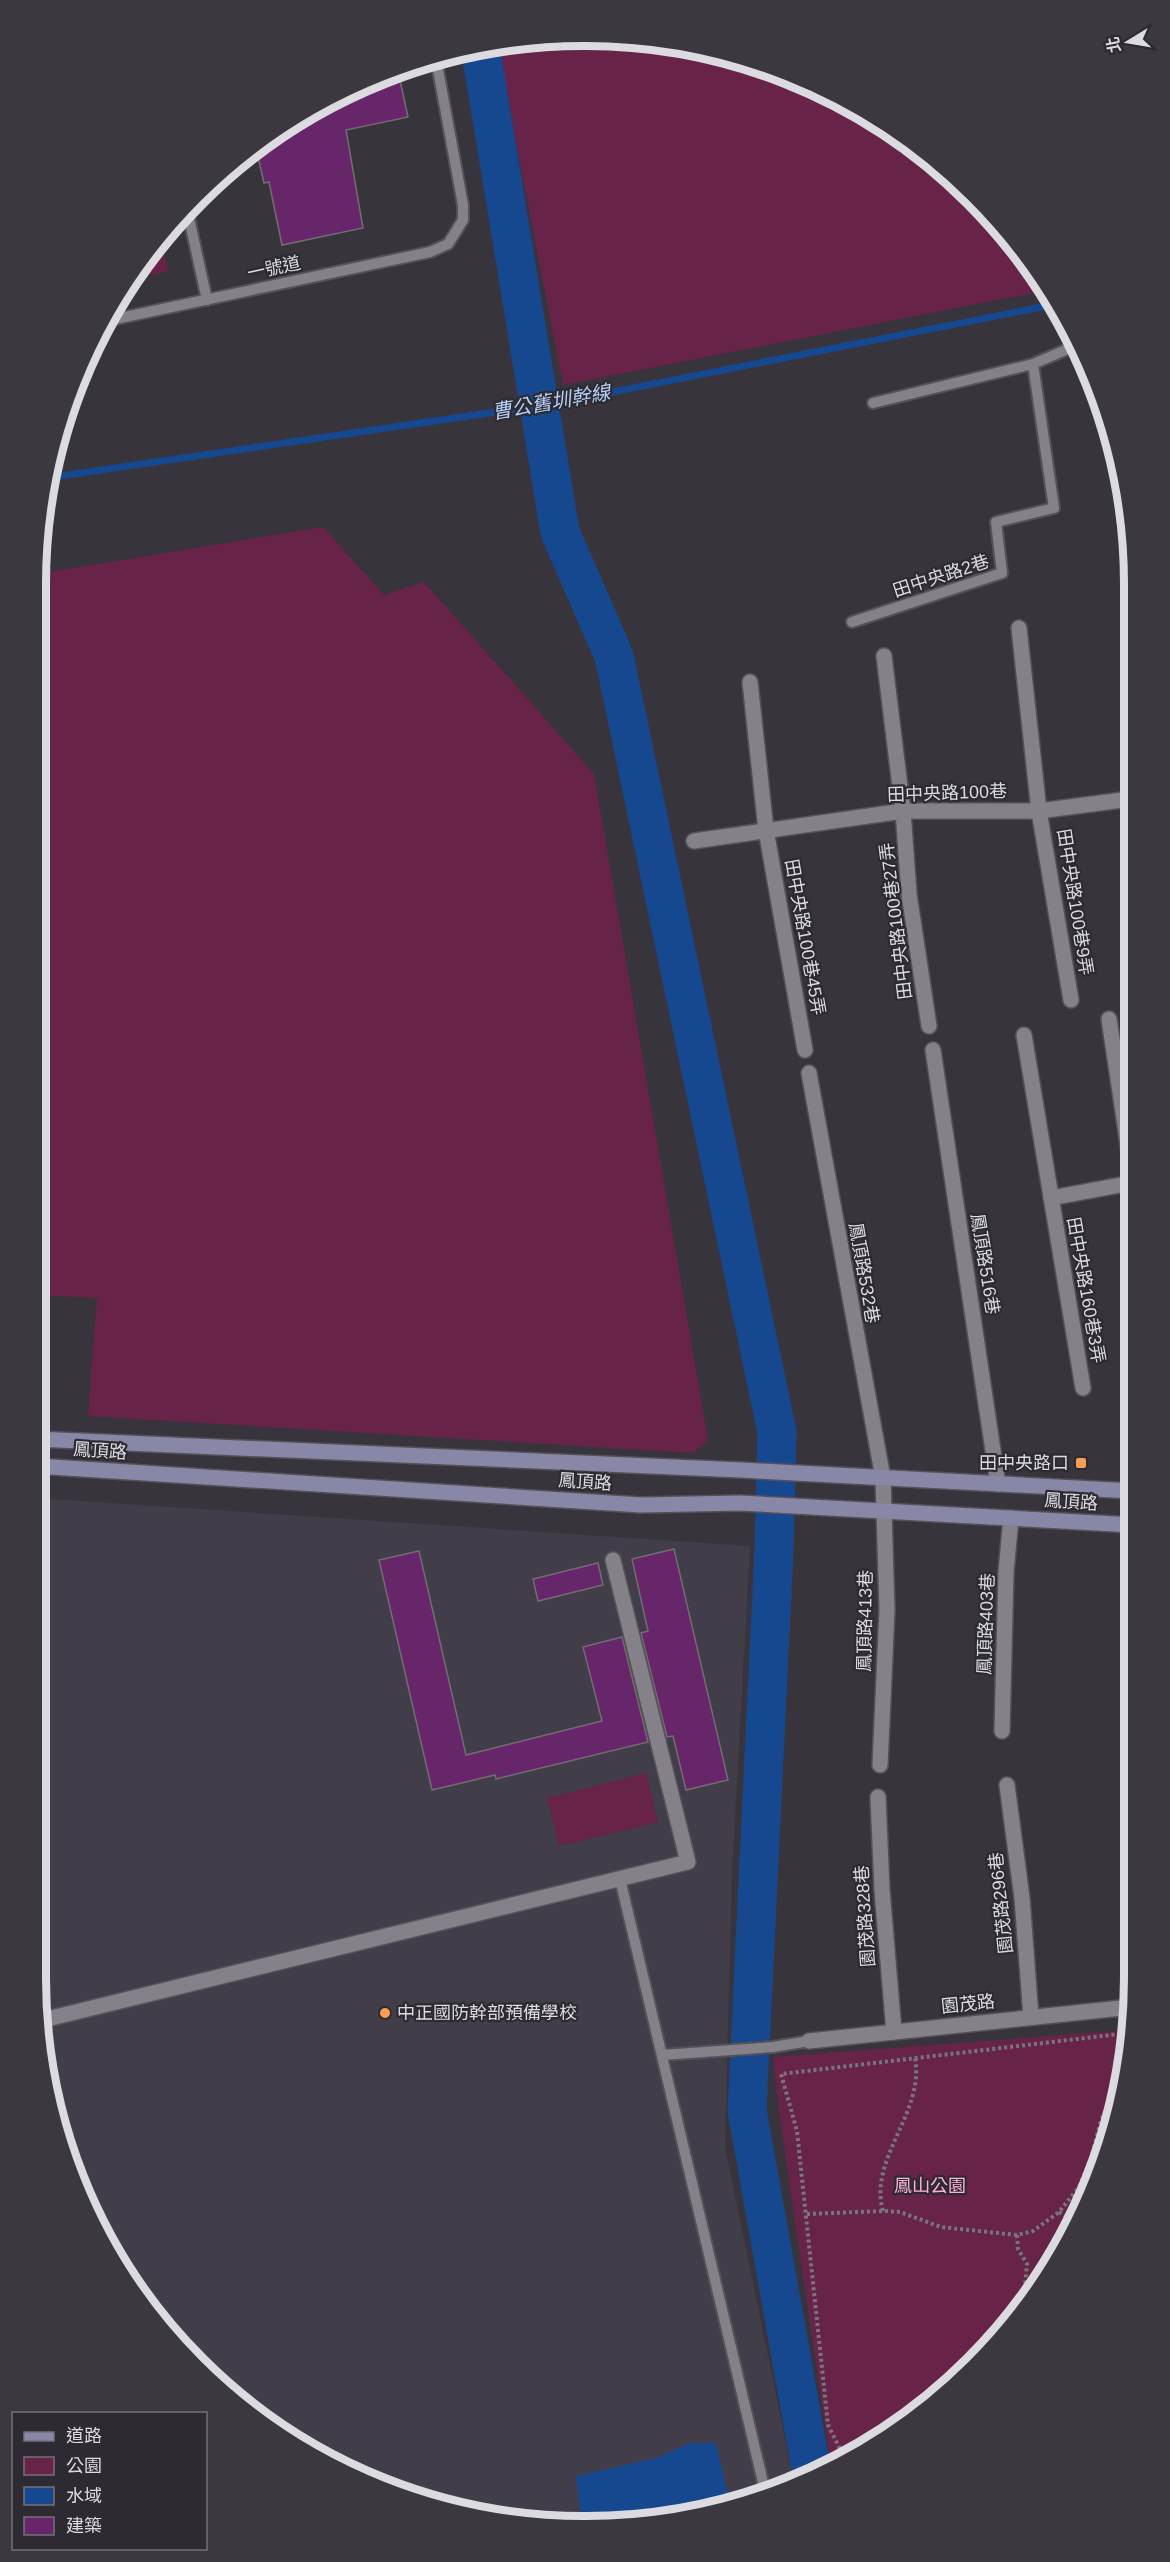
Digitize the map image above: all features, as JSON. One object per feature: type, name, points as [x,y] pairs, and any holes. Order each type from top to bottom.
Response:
[{"type":"main road","name":"鳳頂路","points":[[46,1439],[741,1470],[1124,1491]]},
{"type":"main road","name":"鳳頂路","points":[[46,1467],[640,1505],[740,1503],[1124,1525]]},
{"type":"street","name":"田中央路100巷9弄","points":[[1019,628],[1040,811],[1071,1000]]},
{"type":"street","name":"田中央路100巷27弄","points":[[884,656],[903,811],[909,894],[929,1026]]},
{"type":"street","name":"田中央路100巷45弄","points":[[750,682],[766,830],[805,1050]]},
{"type":"street","name":"田中央路100巷","points":[[694,841],[903,811],[1040,811],[1124,800]]},
{"type":"street","points":[[1109,1019],[1124,1119]]},
{"type":"street","name":"田中央路160巷3弄","points":[[1024,1035],[1083,1388]]},
{"type":"street","name":"鳳頂路516巷","points":[[933,1050],[998,1484]]},
{"type":"street","name":"鳳頂路532巷","points":[[809,1073],[883,1478]]},
{"type":"street","points":[[1051,1198],[1124,1184]]},
{"type":"street","name":"鳳頂路413巷","points":[[880,1766],[887,1610],[883,1478]]},
{"type":"street","name":"鳳頂路403巷","points":[[1002,1731],[1006,1572],[1011,1518]]},
{"type":"street","points":[[49,2019],[688,1862],[613,1560]]},
{"type":"street","name":"園茂路296巷","points":[[1007,1785],[1022,1898],[1030,2018]]},
{"type":"street","name":"園茂路328巷","points":[[878,1797],[882,1890],[894,2032]]},
{"type":"street","name":"園茂路","points":[[809,2041],[1122,2008]]},
{"type":"lane","name":"一號道","points":[[118,319],[430,252],[448,244],[463,220],[464,205],[438,67]]},
{"type":"lane","points":[[189,220],[207,300]]},
{"type":"lane","points":[[873,403],[1033,364],[1069,349]]},
{"type":"lane","name":"田中央路2巷","points":[[852,622],[1002,573],[996,522],[1054,508],[1033,364]]},
{"type":"lane","points":[[620,1879],[764,2485]]},
{"type":"lane","points":[[662,2055],[773,2047],[809,2041]]},
{"type":"path","points":[[841,2450],[828,2425],[797,2131],[781,2074],[1120,2034]]},
{"type":"path","points":[[883,2211],[880,2199],[881,2178],[908,2111],[915,2078],[915,2058]]},
{"type":"path","points":[[807,2214],[900,2212],[941,2227],[1017,2235],[1034,2231],[1059,2212],[1079,2187],[1107,2106]]},
{"type":"path","points":[[1059,2212],[1067,2217]]},
{"type":"path","points":[[1017,2235],[1018,2249],[1027,2264],[1025,2287]]},
{"type":"shaded area","name":"中正國防幹部預備學校","points":[[46,1499],[750,1546],[732,1872],[725,2147],[791,2475],[724,2497],[655,2511],[585,2516],[515,2511],[480,2505],[412,2487],[347,2460],[286,2425],[230,2382],[204,2358],[180,2332],[137,2276],[102,2215],[75,2150],[57,2082],[51,2047],[46,1977]]},
{"type":"green space","points":[[585,46],[655,51],[724,65],[791,87],[823,102],[884,137],[940,180],[990,230],[1037,292],[563,385],[499,54]]},
{"type":"green space","points":[[163,250],[168,271],[144,276]]},
{"type":"green space","points":[[323,527],[384,595],[424,582],[594,774],[708,1440],[693,1453],[88,1416],[97,1298],[46,1295],[47,572]]},
{"type":"green space","points":[[646,1773],[658,1822],[559,1846],[547,1798]]},
{"type":"green space","name":"鳳山公園","points":[[1120,2031],[1113,2082],[1095,2150],[1068,2215],[1033,2276],[990,2332],[940,2382],[884,2425],[830,2456],[780,2118],[773,2057]]},
{"type":"water","points":[[690,2443],[716,2443],[728,2496],[655,2511],[581,2516],[576,2476],[657,2458]]},
{"type":"building","points":[[400,79],[408,117],[346,130],[363,228],[282,245],[269,182],[264,183],[258,157],[316,119],[347,102]]},
{"type":"building","points":[[674,1549],[728,1780],[686,1790],[673,1736],[667,1737],[641,1633],[648,1631],[632,1559]]},
{"type":"building","points":[[419,1551],[466,1755],[602,1721],[583,1647],[622,1637],[648,1742],[496,1779],[495,1775],[432,1790],[379,1560]]},
{"type":"building","points":[[598,1563],[603,1585],[538,1601],[533,1579]]},
{"type":"waterway","points":[[482,57],[560,532],[614,656],[777,1432],[774,1551],[747,2110],[811,2466]]},
{"type":"waterway","name":"曹公舊圳幹線","points":[[58,476],[557,403],[1045,306]]},
{"type":"place","name":"田中央路口","points":[[1081,1463]]},
{"type":"place","name":"中正國防幹部預備學校","points":[[385,2013]]}]
